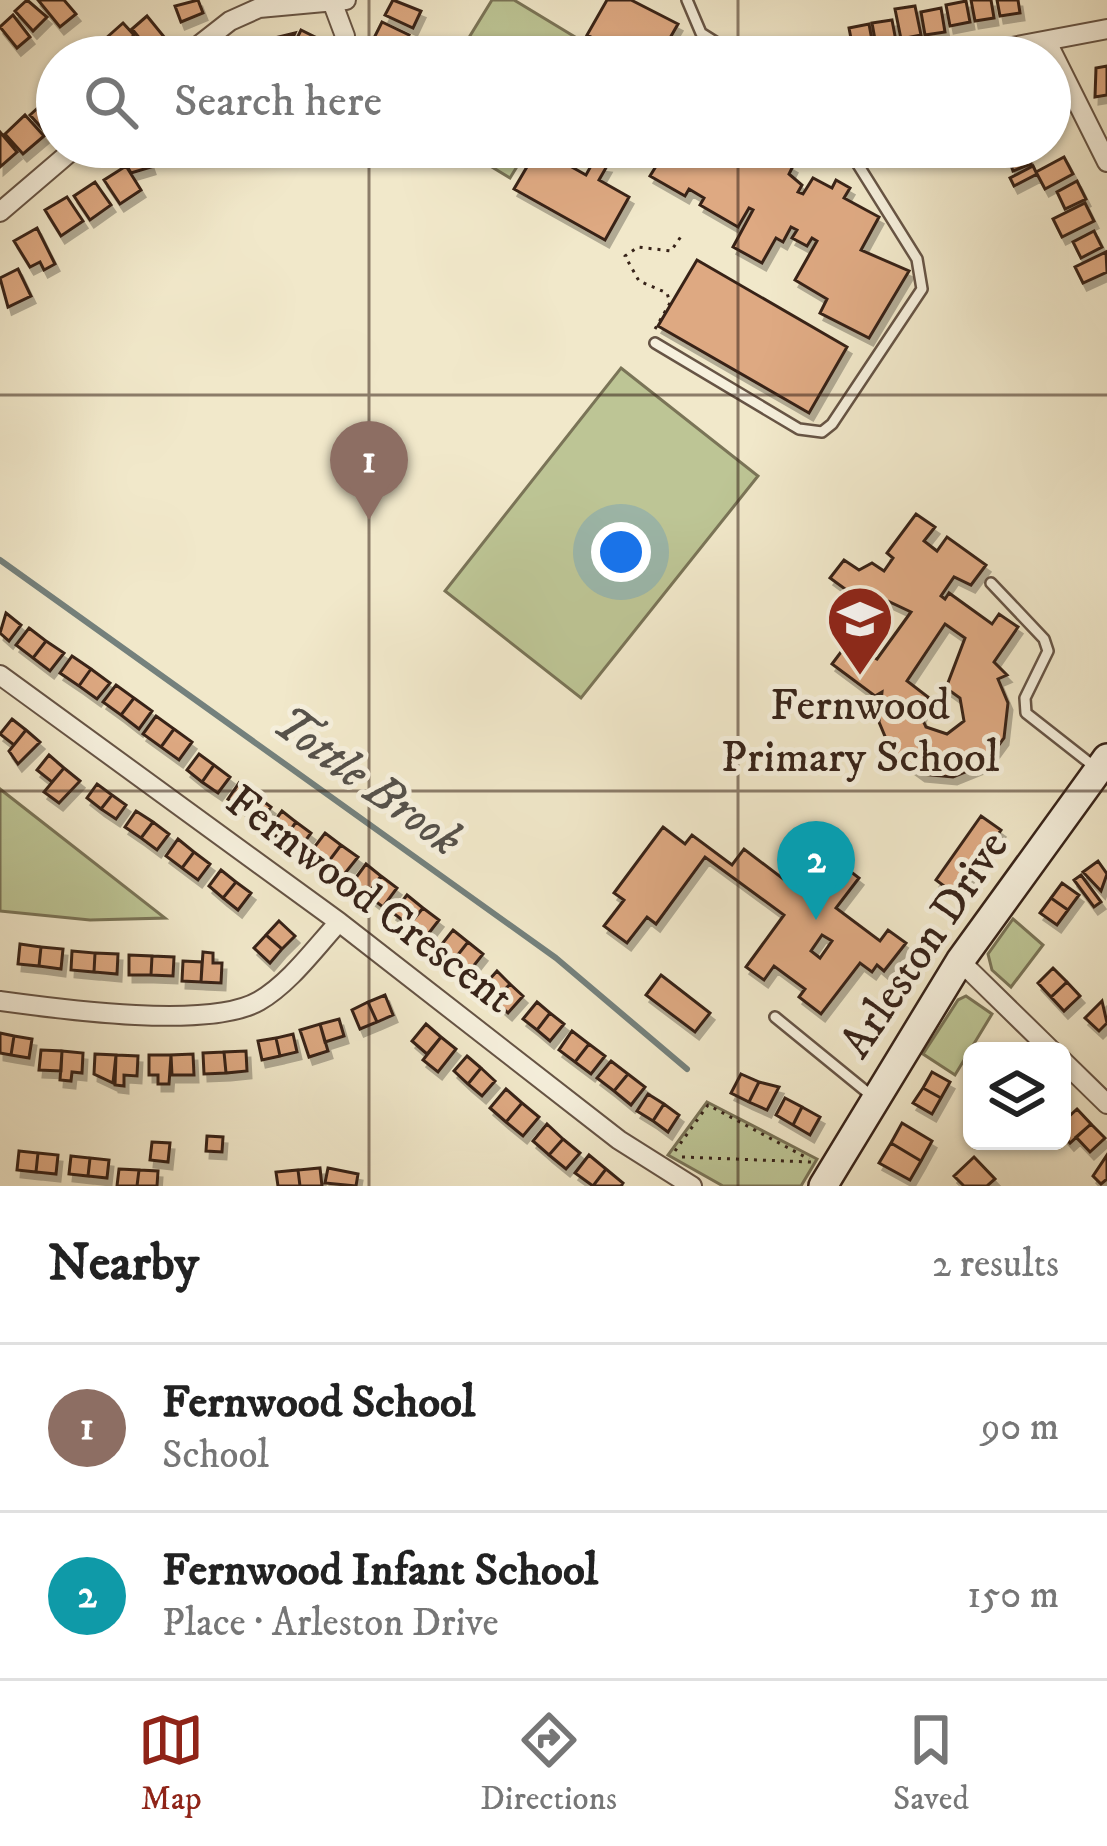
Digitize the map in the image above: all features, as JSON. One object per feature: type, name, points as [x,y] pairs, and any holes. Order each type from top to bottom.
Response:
[{"type":"street","points":[[220,0],[230,21]]},
{"type":"street","points":[[211,36],[230,21],[282,3],[339,2],[345,36]]},
{"type":"street","points":[[1071,37],[1107,29]]},
{"type":"street","points":[[1071,90],[1107,162]]},
{"type":"street","points":[[0,212],[51,168]]},
{"type":"street","name":"Fernwood Crescent","points":[[0,675],[339,922],[619,1140],[692,1186]]},
{"type":"street","name":"Arleston Drive","points":[[823,1186],[960,961],[1103,764]]},
{"type":"street","points":[[0,1001],[85,1011],[229,1012],[274,991],[339,922]]},
{"type":"street","points":[[960,961],[1043,1042]]},
{"type":"street","points":[[1071,1069],[1107,1104]]},
{"type":"lane","points":[[687,0],[706,36]]},
{"type":"lane","points":[[655,344],[799,429],[822,432],[832,424],[913,310],[922,289],[917,259],[861,168]]},
{"type":"lane","points":[[991,583],[1044,639],[1048,651],[1025,698],[1026,713],[1103,764]]},
{"type":"lane","points":[[775,1017],[873,1097]]},
{"type":"path","points":[[655,344],[652,333],[670,299],[629,272],[625,256],[638,247],[671,251],[682,235]]},
{"type":"path","points":[[707,1105],[816,1162],[754,1160],[671,1156],[707,1105]]},
{"type":"green space","points":[[492,0],[514,0],[573,36],[470,36]]},
{"type":"green space","points":[[494,168],[516,168],[510,178]]},
{"type":"green space","points":[[621,368],[758,476],[581,698],[445,591]]},
{"type":"green space","points":[[0,789],[165,918],[90,920],[0,911]]},
{"type":"green space","points":[[1013,919],[1043,945],[1011,987],[992,970],[988,954]]},
{"type":"green space","points":[[966,996],[992,1014],[975,1042],[963,1042],[963,1062],[955,1075],[923,1054],[958,1000]]},
{"type":"green space","points":[[707,1102],[817,1159],[801,1186],[723,1186],[668,1155]]},
{"type":"building","points":[[27,0],[47,17],[33,31],[15,11]]},
{"type":"building","points":[[38,0],[64,0],[76,14],[60,27]]},
{"type":"building","points":[[198,0],[203,13],[181,22],[175,6]]},
{"type":"building","points":[[393,0],[421,11],[413,28],[385,15]]},
{"type":"building","points":[[607,0],[631,0],[678,24],[671,36],[587,35]]},
{"type":"building","points":[[971,0],[991,0],[994,18],[975,21]]},
{"type":"building","points":[[997,0],[1018,0],[1020,13],[1000,16]]},
{"type":"building","points":[[966,1],[970,22],[950,26],[946,5]]},
{"type":"building","points":[[915,6],[921,35],[900,36],[895,9]]},
{"type":"building","points":[[941,8],[945,32],[925,35],[921,12]]},
{"type":"building","points":[[13,15],[30,37],[17,48],[0,27]]},
{"type":"building","points":[[147,16],[163,36],[138,36],[132,29]]},
{"type":"building","points":[[892,20],[895,36],[874,36],[872,23]]},
{"type":"building","points":[[382,22],[409,35],[408,36],[375,36]]},
{"type":"building","points":[[123,23],[134,35],[133,36],[108,36]]},
{"type":"building","points":[[869,24],[871,36],[851,36],[849,28]]},
{"type":"building","points":[[1107,66],[1107,95],[1095,97],[1096,68]]},
{"type":"building","points":[[25,115],[36,127],[36,143],[23,154],[5,134]]},
{"type":"building","points":[[0,132],[17,152],[0,167]]},
{"type":"building","points":[[127,168],[141,190],[120,204],[104,180]]},
{"type":"building","points":[[526,168],[574,168],[586,175],[590,168],[606,168],[599,180],[629,197],[605,240],[514,189]]},
{"type":"building","points":[[655,168],[792,168],[789,174],[802,185],[798,192],[803,194],[813,178],[832,188],[836,180],[850,188],[844,198],[879,217],[861,250],[909,271],[869,338],[820,313],[827,299],[795,280],[817,241],[812,238],[807,246],[792,238],[797,230],[791,227],[783,242],[776,238],[762,263],[733,247],[753,210],[749,208],[738,227],[700,205],[704,198],[689,189],[685,196],[650,176]]},
{"type":"building","points":[[1029,168],[1037,174],[1014,186],[1010,178]]},
{"type":"building","points":[[1070,168],[1073,174],[1045,189],[1036,172]]},
{"type":"building","points":[[1077,181],[1086,199],[1065,209],[1057,192]]},
{"type":"building","points":[[95,182],[111,205],[90,220],[74,196]]},
{"type":"building","points":[[67,197],[83,221],[61,236],[45,210]]},
{"type":"building","points":[[1085,203],[1094,221],[1062,237],[1053,219]]},
{"type":"building","points":[[37,228],[55,264],[44,270],[40,262],[30,267],[14,241]]},
{"type":"building","points":[[1094,231],[1102,247],[1081,258],[1073,242]]},
{"type":"building","points":[[1106,252],[1107,272],[1083,283],[1075,267]]},
{"type":"building","points":[[697,260],[847,347],[809,413],[658,326]]},
{"type":"building","points":[[18,269],[31,296],[8,307],[0,278]]},
{"type":"building","points":[[916,514],[935,527],[924,541],[937,551],[947,537],[986,565],[971,585],[954,577],[941,596],[945,599],[949,593],[992,624],[999,614],[1018,627],[994,662],[1007,675],[998,679],[1008,703],[1004,738],[985,764],[953,777],[921,774],[892,753],[879,722],[882,692],[875,696],[832,664],[847,644],[877,659],[911,612],[879,597],[871,608],[830,578],[844,560],[859,570],[872,563],[884,571],[893,558],[887,553]],"holes":[[[945,624],[965,638],[946,688],[960,698],[964,721],[947,734],[926,727],[921,716],[928,697],[907,681]]]},
{"type":"building","points":[[6,613],[21,625],[9,641],[0,633]]},
{"type":"building","points":[[29,628],[46,641],[33,658],[16,645]]},
{"type":"building","points":[[46,641],[64,653],[50,671],[33,658]]},
{"type":"building","points":[[72,656],[91,669],[79,686],[60,673]]},
{"type":"building","points":[[91,669],[110,683],[97,699],[79,686]]},
{"type":"building","points":[[116,685],[134,698],[121,715],[103,702]]},
{"type":"building","points":[[134,698],[152,711],[139,729],[121,715]]},
{"type":"building","points":[[156,716],[174,729],[161,747],[143,734]]},
{"type":"building","points":[[12,719],[26,730],[14,745],[0,734]]},
{"type":"building","points":[[174,729],[192,742],[179,760],[161,747]]},
{"type":"building","points":[[26,730],[40,742],[18,764],[9,751]]},
{"type":"building","points":[[199,754],[214,765],[202,782],[187,770]]},
{"type":"building","points":[[49,755],[64,768],[52,782],[37,770]]},
{"type":"building","points":[[214,765],[230,777],[218,793],[202,782]]},
{"type":"building","points":[[64,768],[80,781],[59,803],[44,792]]},
{"type":"building","points":[[239,783],[255,795],[244,810],[228,799]]},
{"type":"building","points":[[97,784],[112,795],[101,809],[87,798]]},
{"type":"building","points":[[112,795],[126,805],[116,819],[101,809]]},
{"type":"building","points":[[255,795],[271,807],[260,822],[244,810]]},
{"type":"building","points":[[136,811],[153,822],[141,838],[125,827]]},
{"type":"building","points":[[282,811],[296,822],[283,841],[268,830]]},
{"type":"building","points":[[981,816],[1001,830],[956,895],[936,880]]},
{"type":"building","points":[[153,822],[169,834],[157,850],[141,838]]},
{"type":"building","points":[[296,822],[311,833],[297,852],[283,841]]},
{"type":"building","points":[[663,827],[685,844],[692,835],[732,865],[744,849],[795,888],[824,849],[844,864],[837,874],[844,879],[850,871],[859,878],[836,908],[880,941],[888,930],[906,943],[884,971],[877,965],[872,972],[860,963],[821,1014],[799,997],[805,989],[774,966],[764,980],[746,967],[784,915],[705,857],[656,924],[647,917],[627,943],[604,926],[624,900],[614,893]],"holes":[[[822,935],[832,941],[820,958],[811,951]]]},
{"type":"building","points":[[325,833],[341,845],[326,865],[310,853]]},
{"type":"building","points":[[178,839],[194,852],[182,868],[166,856]]},
{"type":"building","points":[[341,845],[358,857],[342,877],[326,865]]},
{"type":"building","points":[[194,852],[210,864],[198,880],[182,868]]},
{"type":"building","points":[[1098,861],[1107,874],[1101,891],[1083,872]]},
{"type":"building","points":[[366,864],[381,876],[367,895],[352,883]]},
{"type":"building","points":[[221,870],[236,882],[223,898],[209,886]]},
{"type":"building","points":[[1081,875],[1101,902],[1094,907],[1074,880]]},
{"type":"building","points":[[381,876],[397,888],[383,907],[367,895]]},
{"type":"building","points":[[236,882],[251,893],[238,910],[223,898]]},
{"type":"building","points":[[1062,883],[1079,895],[1068,910],[1051,898]]},
{"type":"building","points":[[407,895],[423,908],[409,925],[393,913]]},
{"type":"building","points":[[1051,898],[1068,910],[1057,925],[1040,913]]},
{"type":"building","points":[[423,908],[439,920],[425,938],[409,925]]},
{"type":"building","points":[[279,921],[295,936],[282,949],[266,935]]},
{"type":"building","points":[[453,930],[468,942],[453,961],[438,949]]},
{"type":"building","points":[[266,935],[282,949],[270,963],[254,948]]},
{"type":"building","points":[[468,942],[483,954],[468,973],[453,961]]},
{"type":"building","points":[[20,944],[41,947],[39,966],[18,964]]},
{"type":"building","points":[[41,947],[63,949],[61,969],[39,966]]},
{"type":"building","points":[[72,951],[95,953],[94,972],[71,970]]},
{"type":"building","points":[[203,952],[213,953],[213,963],[222,963],[221,983],[201,982]]},
{"type":"building","points":[[95,953],[118,954],[117,974],[94,972]]},
{"type":"building","points":[[129,955],[152,956],[151,975],[129,975]]},
{"type":"building","points":[[152,956],[174,957],[173,976],[151,975]]},
{"type":"building","points":[[183,961],[202,962],[201,982],[182,981]]},
{"type":"building","points":[[1053,968],[1067,982],[1051,997],[1038,983]]},
{"type":"building","points":[[497,971],[510,984],[494,1001],[481,989]]},
{"type":"building","points":[[661,975],[710,1013],[695,1032],[646,995]]},
{"type":"building","points":[[1067,982],[1080,996],[1064,1011],[1051,997]]},
{"type":"building","points":[[510,984],[523,996],[508,1013],[494,1001]]},
{"type":"building","points":[[385,995],[393,1015],[377,1022],[368,1002]]},
{"type":"building","points":[[1102,1001],[1107,1023],[1099,1031],[1085,1018]]},
{"type":"building","points":[[368,1002],[377,1022],[360,1029],[352,1010]]},
{"type":"building","points":[[537,1002],[550,1013],[537,1030],[523,1019]]},
{"type":"building","points":[[550,1013],[564,1024],[550,1041],[537,1030]]},
{"type":"building","points":[[339,1019],[344,1036],[325,1042],[320,1024]]},
{"type":"building","points":[[320,1024],[328,1051],[309,1057],[300,1030]]},
{"type":"building","points":[[426,1024],[441,1037],[427,1054],[412,1041]]},
{"type":"building","points":[[572,1031],[589,1044],[575,1062],[559,1050]]},
{"type":"building","points":[[0,1033],[14,1036],[11,1055],[0,1053]]},
{"type":"building","points":[[293,1034],[297,1052],[280,1056],[276,1038]]},
{"type":"building","points":[[14,1036],[32,1039],[29,1058],[11,1055]]},
{"type":"building","points":[[441,1037],[456,1049],[438,1072],[423,1060]]},
{"type":"building","points":[[276,1038],[280,1056],[262,1060],[258,1041]]},
{"type":"building","points":[[589,1044],[605,1056],[591,1074],[575,1062]]},
{"type":"building","points":[[41,1050],[62,1051],[61,1071],[39,1070]]},
{"type":"building","points":[[62,1051],[83,1053],[82,1073],[72,1072],[71,1081],[60,1080]]},
{"type":"building","points":[[246,1051],[247,1071],[226,1073],[224,1052]]},
{"type":"building","points":[[224,1052],[226,1073],[204,1074],[203,1053]]},
{"type":"building","points":[[95,1054],[116,1055],[113,1083],[94,1074]]},
{"type":"building","points":[[193,1054],[194,1075],[172,1075],[171,1055]]},
{"type":"building","points":[[116,1055],[138,1056],[137,1076],[124,1075],[124,1086],[115,1085]]},
{"type":"building","points":[[149,1055],[171,1055],[169,1084],[158,1084],[158,1075],[149,1075]]},
{"type":"building","points":[[467,1056],[481,1068],[468,1084],[454,1071]]},
{"type":"building","points":[[611,1061],[628,1074],[614,1091],[597,1078]]},
{"type":"building","points":[[481,1068],[495,1081],[482,1096],[468,1084]]},
{"type":"building","points":[[932,1072],[950,1082],[941,1098],[923,1088]]},
{"type":"building","points":[[628,1074],[645,1087],[631,1105],[614,1091]]},
{"type":"building","points":[[741,1074],[759,1082],[749,1102],[731,1093]]},
{"type":"building","points":[[759,1082],[779,1087],[767,1110],[749,1102]]},
{"type":"building","points":[[923,1088],[941,1098],[932,1114],[913,1103]]},
{"type":"building","points":[[506,1089],[522,1103],[506,1122],[490,1108]]},
{"type":"building","points":[[648,1094],[664,1104],[653,1121],[637,1111]]},
{"type":"building","points":[[785,1098],[802,1107],[793,1125],[776,1115]]},
{"type":"building","points":[[522,1103],[539,1117],[523,1136],[506,1122]]},
{"type":"building","points":[[664,1104],[679,1115],[668,1132],[653,1121]]},
{"type":"building","points":[[802,1107],[820,1117],[810,1135],[793,1125]]},
{"type":"building","points":[[1077,1109],[1091,1124],[1071,1142],[1071,1115]]},
{"type":"building","points":[[902,1123],[932,1141],[921,1161],[891,1143]]},
{"type":"building","points":[[547,1124],[563,1139],[549,1155],[533,1141]]},
{"type":"building","points":[[1091,1124],[1105,1138],[1090,1152],[1076,1137]]},
{"type":"building","points":[[207,1136],[223,1137],[222,1152],[206,1151]]},
{"type":"building","points":[[563,1139],[580,1153],[566,1169],[549,1155]]},
{"type":"building","points":[[152,1142],[170,1143],[168,1162],[150,1160]]},
{"type":"building","points":[[891,1143],[921,1161],[910,1180],[879,1163]]},
{"type":"building","points":[[19,1151],[38,1153],[36,1172],[17,1170]]},
{"type":"building","points":[[38,1153],[58,1155],[56,1174],[36,1172]]},
{"type":"building","points":[[589,1155],[606,1169],[593,1186],[575,1173]]},
{"type":"building","points":[[1107,1155],[1107,1179],[1101,1184],[1093,1176]]},
{"type":"building","points":[[71,1156],[90,1158],[88,1176],[69,1174]]},
{"type":"building","points":[[974,1157],[995,1179],[987,1186],[964,1186],[954,1176]]},
{"type":"building","points":[[90,1158],[109,1160],[107,1178],[88,1176]]},
{"type":"building","points":[[320,1168],[322,1186],[300,1186],[298,1170]]},
{"type":"building","points":[[328,1168],[358,1174],[356,1186],[325,1183]]},
{"type":"building","points":[[119,1169],[139,1170],[137,1186],[117,1186]]},
{"type":"building","points":[[606,1169],[623,1183],[621,1186],[593,1186]]},
{"type":"building","points":[[139,1170],[158,1171],[157,1186],[137,1186]]},
{"type":"building","points":[[298,1170],[300,1186],[278,1186],[276,1172]]},
{"type":"waterway","name":"Tottle Brook","points":[[0,560],[556,958],[687,1069]]},
{"type":"place","name":"Fernwood School","points":[[369,520]]},
{"type":"place","name":"Fernwood Primary School","points":[[860,678]]},
{"type":"place","name":"Fernwood Infant School","points":[[816,920]]}]
